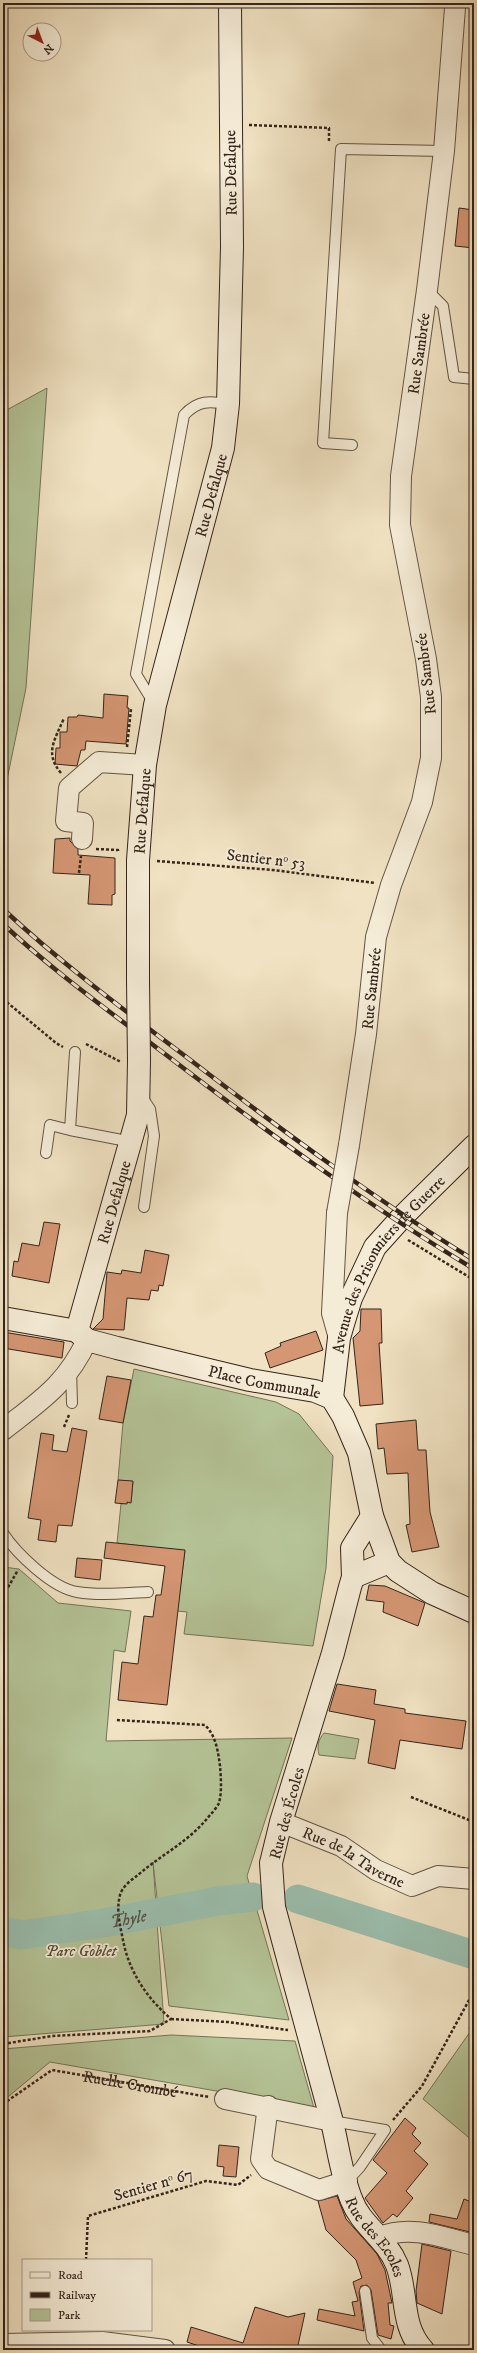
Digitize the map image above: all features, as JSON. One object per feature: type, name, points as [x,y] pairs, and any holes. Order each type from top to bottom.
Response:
[{"type":"main road","name":"Rue Defalque","points":[[82,1335],[138,1115],[135,1073],[138,980],[128,859],[135,765],[156,705],[223,448],[228,404],[232,247],[230,3]]},
{"type":"main road","name":"Avenue des Prisonniers de Guerre","points":[[332,1398],[339,1338],[351,1298],[375,1247],[390,1229],[474,1146]]},
{"type":"main road","name":"Place Communale","points":[[3,1318],[82,1335],[250,1380],[315,1392],[332,1398],[343,1416],[359,1453],[372,1516],[389,1562]]},
{"type":"main road","points":[[372,1516],[352,1548],[352,1577],[389,1562],[432,1593],[474,1612]]},
{"type":"main road","name":"Rue des Écoles","points":[[332,2120],[273,1897],[271,1863],[281,1822],[333,1653],[352,1577]]},
{"type":"main road","name":"Rue des Ecoles","points":[[332,2120],[354,2205],[392,2254],[400,2272],[405,2314],[414,2347]]},
{"type":"street","name":"Rue Sambrée","points":[[339,1338],[332,1313],[337,1213],[366,1034],[376,937],[391,885],[422,802],[431,758],[431,697],[400,525],[401,476],[428,290],[444,151],[455,8],[454,3]]},
{"type":"street","points":[[86,844],[83,823],[66,821],[69,788],[100,762],[135,765]]},
{"type":"street","points":[[3,1430],[49,1394],[71,1369],[82,1335]]},
{"type":"street","name":"Rue de la Taverne","points":[[281,1822],[341,1846],[376,1870],[412,1886],[438,1876],[474,1879]]},
{"type":"street","points":[[225,2099],[268,2106],[332,2120]]},
{"type":"street","points":[[268,2106],[261,2159],[263,2164],[268,2168],[319,2190],[347,2181]]},
{"type":"street","points":[[380,2237],[389,2233],[408,2231],[447,2237],[474,2245]]},
{"type":"street","points":[[3,2344],[60,2346],[118,2343],[165,2350]]},
{"type":"lane","points":[[352,444],[323,443],[341,149],[444,151]]},
{"type":"lane","points":[[428,290],[443,306],[454,377],[474,379]]},
{"type":"lane","points":[[156,705],[136,674],[184,415],[193,406],[207,401],[228,404]]},
{"type":"lane","points":[[70,1130],[75,1052]]},
{"type":"lane","points":[[135,1073],[150,1109],[154,1136],[144,1207]]},
{"type":"lane","points":[[46,1153],[50,1125],[132,1142]]},
{"type":"lane","points":[[71,1369],[72,1403]]},
{"type":"lane","points":[[3,1533],[28,1561],[47,1577],[75,1592],[148,1592]]},
{"type":"lane","points":[[332,2120],[385,2130],[360,2167],[347,2181]]},
{"type":"lane","points":[[365,2291],[372,2338],[381,2350]]},
{"type":"path","points":[[3,7],[60,3]]},
{"type":"path","points":[[230,124],[329,128],[328,149],[341,149]]},
{"type":"path","points":[[131,709],[135,765]]},
{"type":"path","points":[[64,718],[52,747],[52,762],[72,786]]},
{"type":"path","points":[[86,844],[118,850],[128,859]]},
{"type":"path","name":"Sentier nᵒ 53","points":[[128,859],[273,870],[391,885]]},
{"type":"path","points":[[3,999],[56,1043],[75,1052],[85,1044],[135,1073]]},
{"type":"path","points":[[390,1229],[474,1280]]},
{"type":"path","points":[[3,1596],[14,1576],[28,1561]]},
{"type":"path","points":[[116,1720],[205,1725],[211,1731],[218,1748],[221,1775],[219,1804],[201,1826],[182,1845],[148,1866],[128,1883],[120,1894],[117,1912],[124,1944],[136,1977],[154,2004],[171,2019]]},
{"type":"path","points":[[411,1797],[474,1822]]},
{"type":"path","points":[[385,2130],[422,2086],[474,1991]]},
{"type":"path","points":[[3,2044],[52,2036],[150,2031],[171,2019],[228,2022],[308,2033]]},
{"type":"path","name":"Ruelle Crombé","points":[[3,2104],[52,2070],[225,2099]]},
{"type":"path","name":"Sentier nᵒ 67","points":[[86,2259],[88,2216],[206,2181],[238,2184],[263,2164]]},
{"type":"green space","points":[[47,388],[26,688],[3,799],[3,412]]},
{"type":"green space","points":[[134,1369],[276,1402],[299,1414],[333,1456],[326,1568],[313,1646],[184,1634],[187,1612],[177,1611],[185,1551],[117,1543],[121,1504],[131,1502],[133,1482],[118,1480],[123,1423]]},
{"type":"green space","name":"Parc Goblet","points":[[3,1567],[19,1569],[58,1603],[131,1611],[125,1652],[114,1650],[106,1741],[292,1738],[247,1876],[289,2020],[169,2006],[153,1862],[164,2024],[3,2037]]},
{"type":"green space","points":[[324,1733],[359,1739],[355,1759],[319,1755],[318,1743]]},
{"type":"green space","points":[[474,2018],[474,2142],[423,2099],[470,2032],[469,2028]]},
{"type":"green space","points":[[171,2035],[295,2041],[314,2108],[50,2062],[3,2101],[3,2049]]},
{"type":"building","points":[[459,208],[474,210],[474,248],[455,246]]},
{"type":"building","points":[[104,694],[128,696],[127,708],[129,708],[126,744],[86,741],[85,750],[81,750],[77,766],[55,764],[56,748],[60,748],[60,732],[67,732],[68,717],[77,717],[78,715],[103,718]]},
{"type":"building","points":[[70,838],[70,841],[78,849],[78,855],[115,858],[115,894],[112,895],[112,905],[88,904],[90,875],[53,873],[55,839]]},
{"type":"building","points":[[44,1222],[60,1224],[49,1283],[12,1276],[14,1261],[18,1262],[22,1243],[39,1246]]},
{"type":"building","points":[[145,1250],[169,1255],[163,1286],[159,1285],[158,1291],[151,1290],[149,1300],[127,1298],[124,1330],[93,1329],[103,1319],[107,1272],[121,1274],[122,1270],[141,1273]]},
{"type":"building","points":[[361,1309],[381,1309],[382,1343],[379,1343],[383,1404],[360,1406],[353,1338],[360,1331]]},
{"type":"building","points":[[316,1331],[323,1350],[270,1368],[265,1353],[281,1346],[280,1343]]},
{"type":"building","points":[[3,1332],[64,1342],[62,1358],[3,1348]]},
{"type":"building","points":[[107,1376],[131,1380],[123,1423],[99,1419]]},
{"type":"building","points":[[416,1420],[418,1450],[426,1450],[430,1512],[439,1547],[412,1552],[406,1525],[410,1524],[408,1473],[387,1474],[384,1448],[378,1449],[376,1424]]},
{"type":"building","points":[[72,1428],[87,1431],[72,1526],[58,1525],[56,1542],[38,1540],[41,1520],[28,1518],[41,1433],[54,1435],[52,1450],[67,1452]]},
{"type":"building","points":[[118,1480],[133,1481],[131,1503],[115,1503]]},
{"type":"building","points":[[106,1542],[185,1550],[167,1705],[118,1700],[122,1662],[138,1664],[144,1616],[153,1617],[156,1595],[161,1595],[165,1566],[104,1558]]},
{"type":"building","points":[[77,1558],[102,1560],[100,1580],[75,1577]]},
{"type":"building","points":[[369,1585],[385,1586],[425,1603],[418,1626],[383,1612],[384,1602],[366,1600]]},
{"type":"building","points":[[337,1684],[376,1690],[374,1704],[405,1709],[405,1713],[466,1721],[462,1749],[400,1740],[395,1769],[368,1763],[375,1720],[329,1711]]},
{"type":"building","points":[[405,2118],[416,2128],[412,2134],[421,2143],[414,2151],[428,2164],[406,2191],[413,2198],[397,2217],[393,2214],[383,2223],[365,2198],[387,2173],[373,2160]]},
{"type":"building","points":[[219,2145],[239,2147],[236,2177],[223,2176],[224,2167],[217,2166]]},
{"type":"building","points":[[337,2196],[346,2219],[377,2254],[385,2270],[392,2303],[388,2303],[390,2325],[394,2326],[391,2339],[378,2335],[371,2290],[367,2285],[361,2286],[359,2292],[364,2331],[317,2320],[319,2309],[355,2316],[352,2302],[358,2301],[353,2282],[362,2278],[356,2260],[326,2230],[318,2201]]},
{"type":"building","points":[[464,2199],[474,2203],[474,2233],[429,2222],[430,2214],[457,2219]]},
{"type":"building","points":[[422,2244],[451,2251],[442,2314],[417,2303],[416,2291]]},
{"type":"building","points":[[255,2307],[288,2317],[305,2313],[297,2350],[211,2350],[187,2342],[191,2327],[243,2343]]},
{"type":"waterway","name":"Thyle","points":[[3,1931],[22,1935],[104,1923],[218,1901],[253,1897]]},
{"type":"waterway","name":"Thyle","points":[[298,1899],[474,1955]]},
{"type":"railway","points":[[3,909],[48,949],[96,988],[262,1114],[331,1165],[402,1214],[474,1260]]},
{"type":"railway","points":[[3,924],[80,989],[276,1137],[354,1192],[474,1269]]}]
